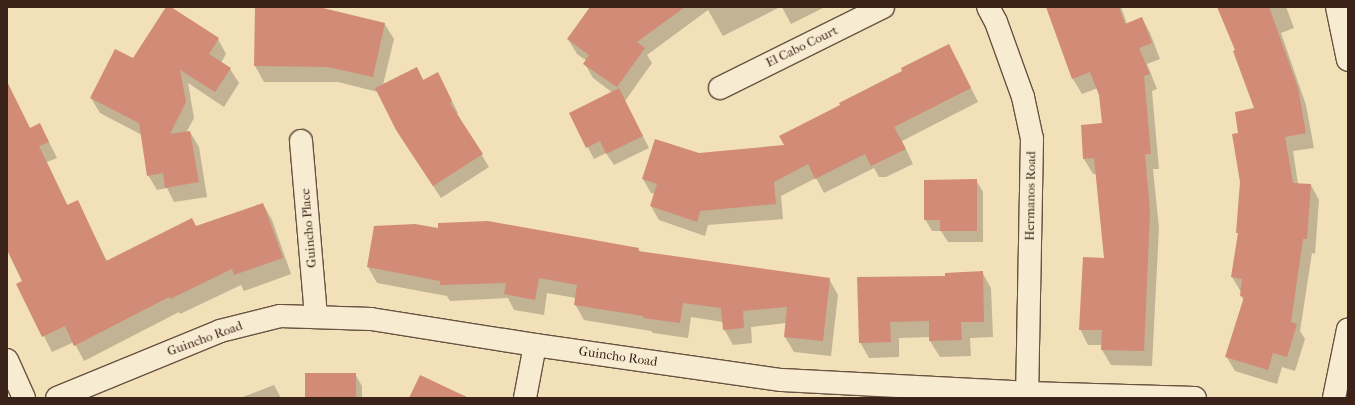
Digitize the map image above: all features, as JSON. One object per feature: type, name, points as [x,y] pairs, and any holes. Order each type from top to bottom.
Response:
[{"type":"street","name":"El Cabo Court","points":[[720,88],[883,7]]},
{"type":"street","name":"Hermanos Road","points":[[988,7],[996,22],[1023,97],[1032,139],[1027,393]]},
{"type":"street","points":[[1337,7],[1348,60]]},
{"type":"street","name":"Guincho Place","points":[[301,141],[316,316]]},
{"type":"street","name":"Guincho Road","points":[[57,398],[220,331],[280,316],[316,316],[370,319],[535,345],[782,380],[1027,393],[1195,398]]},
{"type":"street","points":[[1334,398],[1348,330]]},
{"type":"street","points":[[525,398],[535,345]]},
{"type":"street","points":[[7,360],[24,398]]},
{"type":"building","points":[[166,7],[171,7],[219,38],[209,54],[231,68],[215,92],[180,70],[186,102],[170,134],[190,131],[199,182],[165,188],[163,173],[147,176],[139,123],[90,98],[115,49],[133,58]]},
{"type":"building","points":[[255,7],[323,8],[385,23],[373,77],[328,67],[254,66]]},
{"type":"building","points":[[590,7],[685,7],[637,42],[645,48],[617,87],[583,64],[589,55],[567,39]]},
{"type":"building","points":[[1046,7],[1119,7],[1125,24],[1142,17],[1152,43],[1139,48],[1150,74],[1144,76],[1151,154],[1145,154],[1150,212],[1144,351],[1101,350],[1102,330],[1079,330],[1083,257],[1104,258],[1094,158],[1083,159],[1081,125],[1102,123],[1099,95],[1090,72],[1072,79]]},
{"type":"building","points":[[1217,7],[1269,7],[1298,88],[1306,133],[1285,137],[1293,183],[1311,184],[1307,239],[1303,239],[1291,322],[1297,324],[1287,357],[1273,353],[1268,370],[1225,357],[1244,297],[1240,296],[1242,279],[1231,277],[1238,233],[1236,233],[1240,182],[1232,134],[1238,133],[1235,112],[1254,108],[1233,51],[1235,50]]},
{"type":"building","points":[[949,44],[971,88],[894,127],[906,149],[871,166],[865,154],[815,179],[808,164],[774,182],[776,204],[700,211],[697,222],[650,206],[657,184],[642,179],[655,139],[699,153],[784,145],[779,136],[840,105],[839,103],[902,71],[901,68]]},
{"type":"building","points":[[417,67],[423,80],[438,72],[452,101],[450,103],[483,154],[433,186],[396,130],[375,88]]},
{"type":"building","points":[[7,82],[30,128],[40,123],[49,142],[39,146],[67,205],[78,200],[106,261],[192,218],[196,226],[263,203],[283,258],[234,275],[232,269],[170,299],[169,297],[74,346],[65,326],[42,337],[16,284],[22,281],[7,250]]},
{"type":"building","points":[[619,88],[643,136],[606,154],[600,141],[586,148],[569,113]]},
{"type":"building","points":[[977,179],[977,231],[940,231],[940,220],[924,220],[924,180]]},
{"type":"building","points":[[488,221],[639,248],[638,251],[830,278],[823,341],[784,337],[787,307],[743,311],[744,328],[723,330],[721,308],[683,303],[680,323],[643,318],[643,316],[574,305],[577,285],[539,278],[535,300],[504,294],[506,283],[440,285],[440,281],[367,267],[374,226],[415,224],[438,228],[438,223]]},
{"type":"building","points":[[983,271],[984,322],[961,322],[962,340],[929,341],[929,321],[890,322],[891,342],[859,343],[857,277],[945,276],[945,273]]},
{"type":"building","points":[[305,373],[356,373],[356,398],[305,398]]},
{"type":"building","points":[[420,375],[469,398],[409,398]]}]
